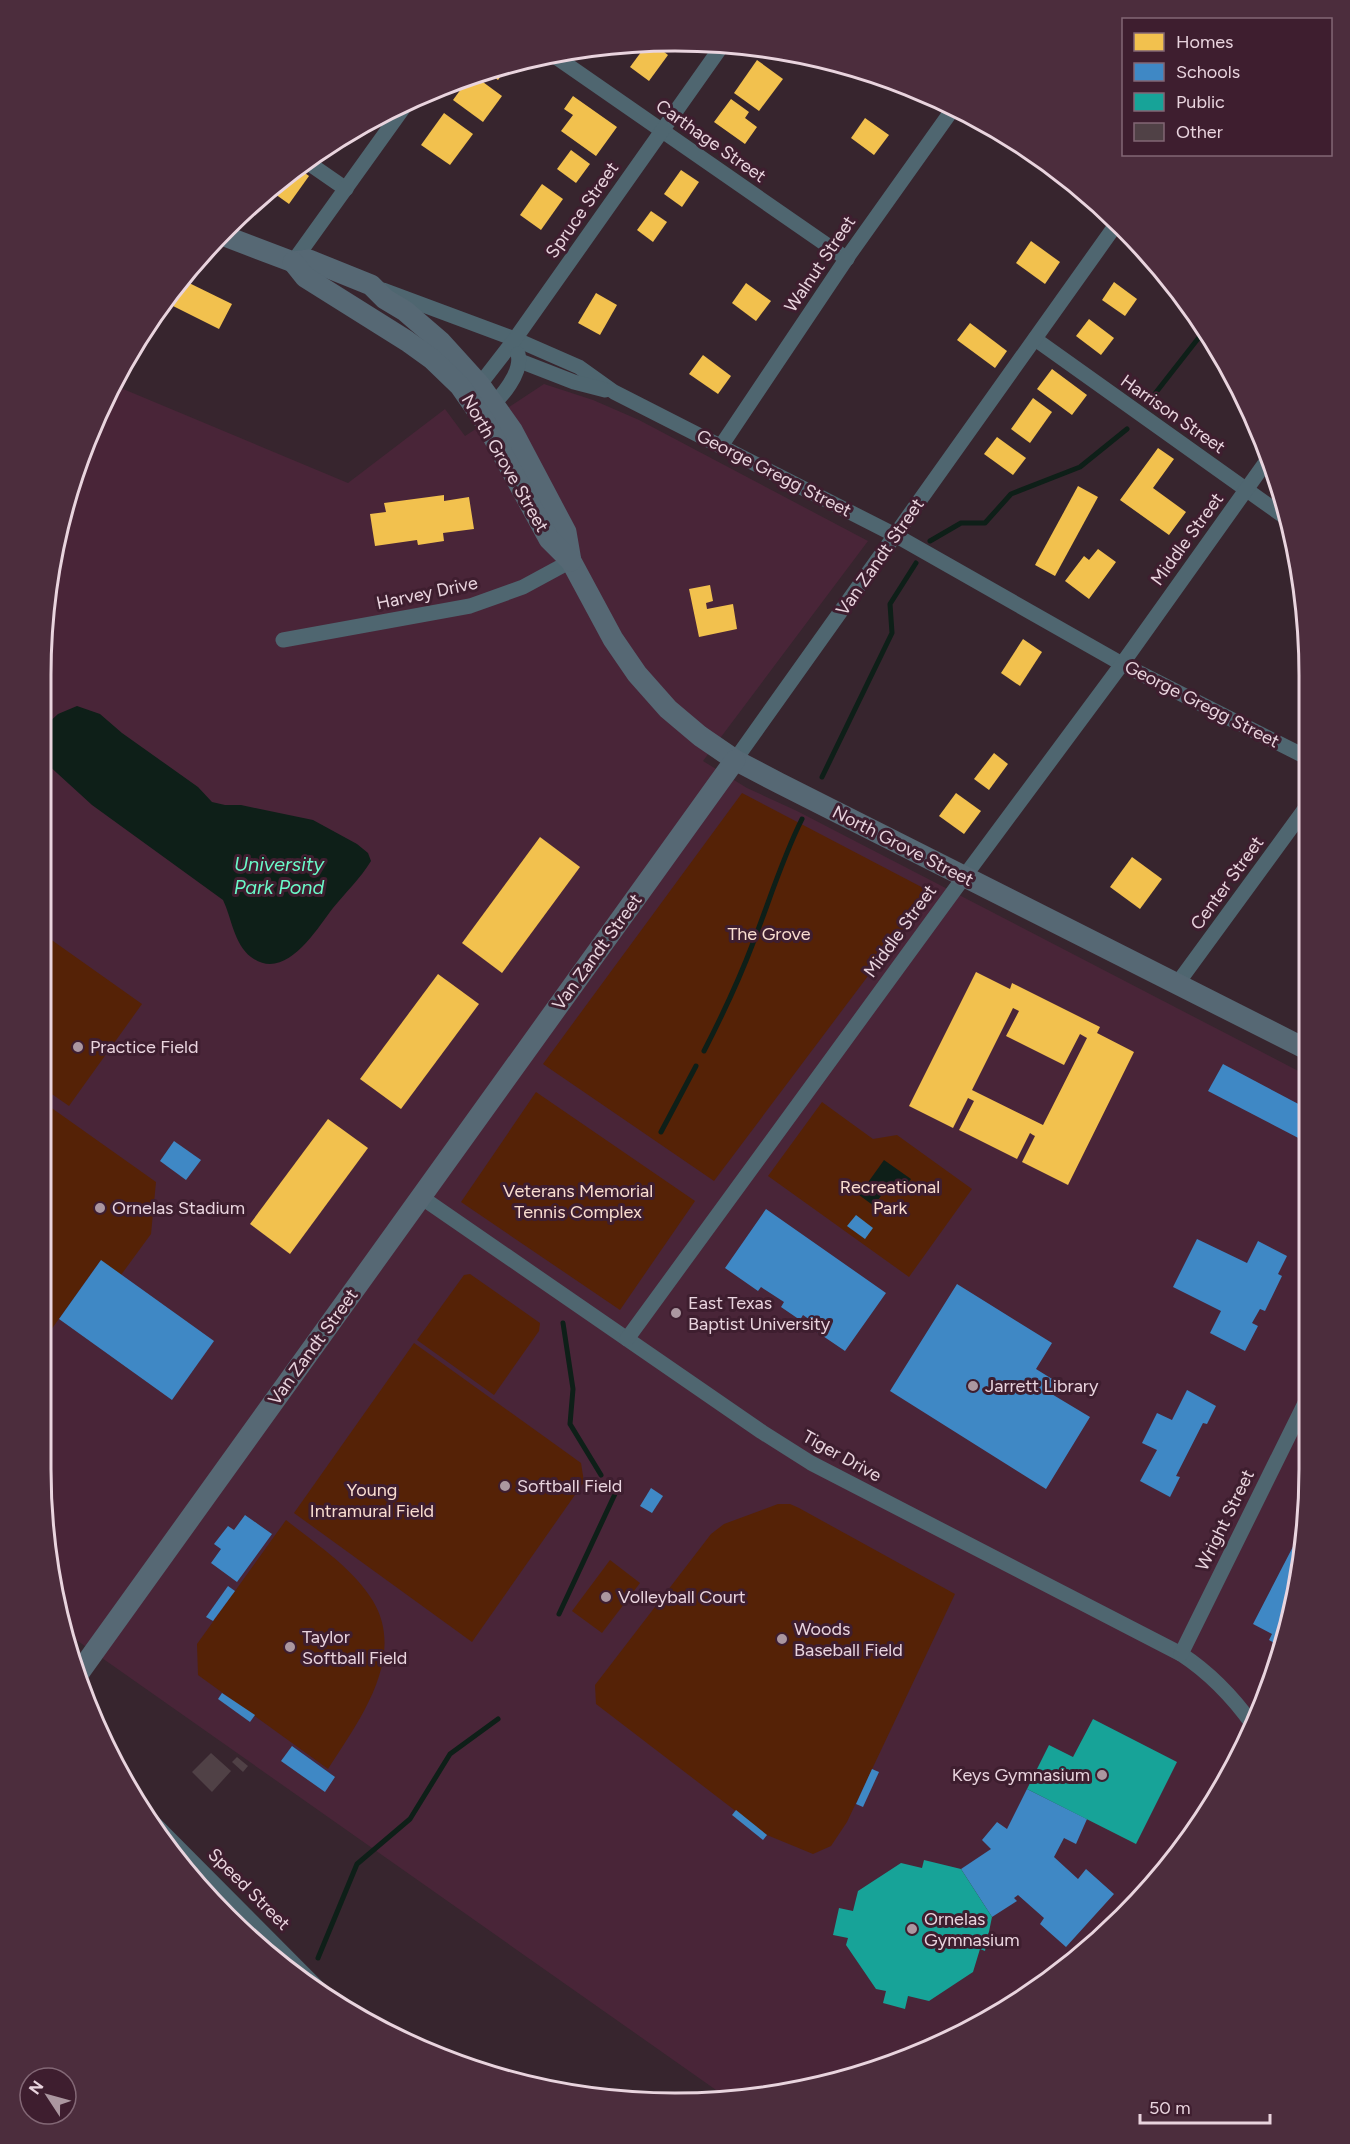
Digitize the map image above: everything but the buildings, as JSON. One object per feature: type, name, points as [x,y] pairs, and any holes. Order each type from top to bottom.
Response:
[{"type":"main road","name":"George Gregg Street","points":[[230,238],[293,262],[309,260],[371,285]]},
{"type":"main road","name":"North Grove Street","points":[[293,262],[305,277],[387,327],[475,392]]},
{"type":"main road","name":"North Grove Street","points":[[371,285],[385,299],[405,311],[441,342],[488,410],[512,430],[566,532],[572,561],[613,639],[637,674],[682,723],[735,760],[1299,1045]]},
{"type":"main road","name":"Van Zandt Street","points":[[83,1667],[735,760]]},
{"type":"street","name":"Spruce Street","points":[[475,392],[717,52]]},
{"type":"street","name":"Carthage Street","points":[[563,61],[847,259]]},
{"type":"street","name":"Walnut Street","points":[[721,446],[847,259],[949,114]]},
{"type":"street","points":[[293,262],[398,115]]},
{"type":"street","points":[[314,167],[346,189]]},
{"type":"street","name":"Van Zandt Street","points":[[735,760],[1112,230]]},
{"type":"street","name":"George Gregg Street","points":[[371,285],[515,339],[579,367],[614,392],[895,535],[1122,664],[1299,753]]},
{"type":"street","points":[[488,410],[507,388],[520,361],[515,339]]},
{"type":"street","name":"Harrison Street","points":[[1035,339],[1278,512]]},
{"type":"street","points":[[520,361],[574,382],[614,392]]},
{"type":"street","name":"Middle Street","points":[[627,1339],[1122,664],[1263,466]]},
{"type":"street","name":"Harvey Drive","points":[[283,640],[470,606],[524,587],[572,561]]},
{"type":"street","name":"Center Street","points":[[1178,984],[1299,817]]},
{"type":"street","name":"Tiger Drive","points":[[421,1197],[762,1432],[825,1471],[1181,1654],[1218,1683],[1248,1717]]},
{"type":"street","name":"Wright Street","points":[[1181,1654],[1299,1415]]},
{"type":"street","name":"Speed Street","points":[[226,1901],[274,1947]]},
{"type":"shaded area","name":"East Texas Baptist University","points":[[544,384],[593,400],[639,420],[868,541],[703,761],[747,788],[797,811],[1299,1071],[1298,1510],[1294,1550],[1278,1631],[1252,1708],[1235,1745],[1194,1816],[1170,1849],[1116,1910],[1055,1964],[1022,1988],[987,2009],[914,2046],[837,2072],[797,2081],[719,2092],[74,1639],[63,1591],[52,1510],[51,1469],[51,675],[56,594],[72,513],[84,474],[98,436],[121,388],[348,483],[445,409],[465,436]]},
{"type":"green space","name":"The Grove","points":[[742,793],[931,892],[714,1181],[543,1064]]},
{"type":"green space","name":"Practice Field","points":[[51,940],[142,1004],[69,1106],[51,1093]]},
{"type":"green space","name":"Veterans Memorial Tennis Complex","points":[[536,1092],[695,1201],[620,1310],[461,1202]]},
{"type":"green space","name":"Recreational Park","points":[[822,1102],[873,1139],[897,1135],[972,1189],[909,1277],[768,1176]]},
{"type":"green space","name":"Ornelas Stadium","points":[[51,1108],[156,1182],[151,1234],[121,1275],[100,1261],[51,1330]]},
{"type":"green space","points":[[470,1274],[540,1323],[539,1331],[494,1395],[417,1340],[464,1275]]},
{"type":"green space","name":"Young Intramural Field","points":[[414,1343],[581,1463],[584,1482],[472,1642],[294,1513]]},
{"type":"green space","name":"Woods Baseball Field","points":[[778,1504],[790,1504],[799,1508],[955,1594],[847,1822],[831,1846],[813,1854],[767,1835],[596,1704],[595,1685],[711,1534],[724,1524]]},
{"type":"green space","name":"Taylor Softball Field","points":[[286,1520],[333,1557],[355,1578],[373,1601],[382,1623],[385,1645],[382,1667],[374,1689],[352,1731],[328,1769],[198,1675],[197,1644]]},
{"type":"green space","name":"Volleyball Court","points":[[610,1560],[640,1583],[602,1633],[572,1611]]},
{"type":"water","name":"University Park Pond","points":[[77,706],[100,714],[122,733],[198,787],[212,802],[241,805],[313,820],[357,844],[368,853],[371,861],[298,951],[276,963],[264,963],[251,957],[245,952],[237,938],[223,900],[92,805],[51,768],[51,720],[58,714]]},
{"type":"water","points":[[884,1160],[911,1179],[902,1193],[889,1184],[874,1206],[859,1195]]},
{"type":"waterway","points":[[1150,400],[1199,337]]},
{"type":"waterway","points":[[930,541],[961,523],[985,523],[1011,494],[1080,467],[1127,429]]},
{"type":"waterway","points":[[822,777],[892,633],[890,604],[916,563]]},
{"type":"waterway","points":[[704,1051],[742,971],[802,819]]},
{"type":"waterway","points":[[661,1132],[696,1066]]},
{"type":"waterway","points":[[563,1323],[573,1389],[570,1424],[601,1475]]},
{"type":"waterway","points":[[559,1614],[615,1494],[609,1486]]},
{"type":"waterway","points":[[318,1958],[357,1864],[410,1819],[450,1754],[498,1719]]},
{"type":"place","name":"Practice Field","points":[[78,1047]]},
{"type":"place","name":"Ornelas Stadium","points":[[100,1208]]},
{"type":"place","name":"East Texas Baptist University","points":[[676,1313]]},
{"type":"place","name":"Jarrett Library","points":[[973,1386]]},
{"type":"place","name":"Softball Field","points":[[505,1486]]},
{"type":"place","name":"Volleyball Court","points":[[606,1597]]},
{"type":"place","name":"Woods Baseball Field","points":[[782,1639]]},
{"type":"place","name":"Taylor Softball Field","points":[[290,1647]]},
{"type":"place","name":"Keys Gymnasium","points":[[1102,1775]]},
{"type":"place","name":"Ornelas Gymnasium","points":[[912,1929]]}]
